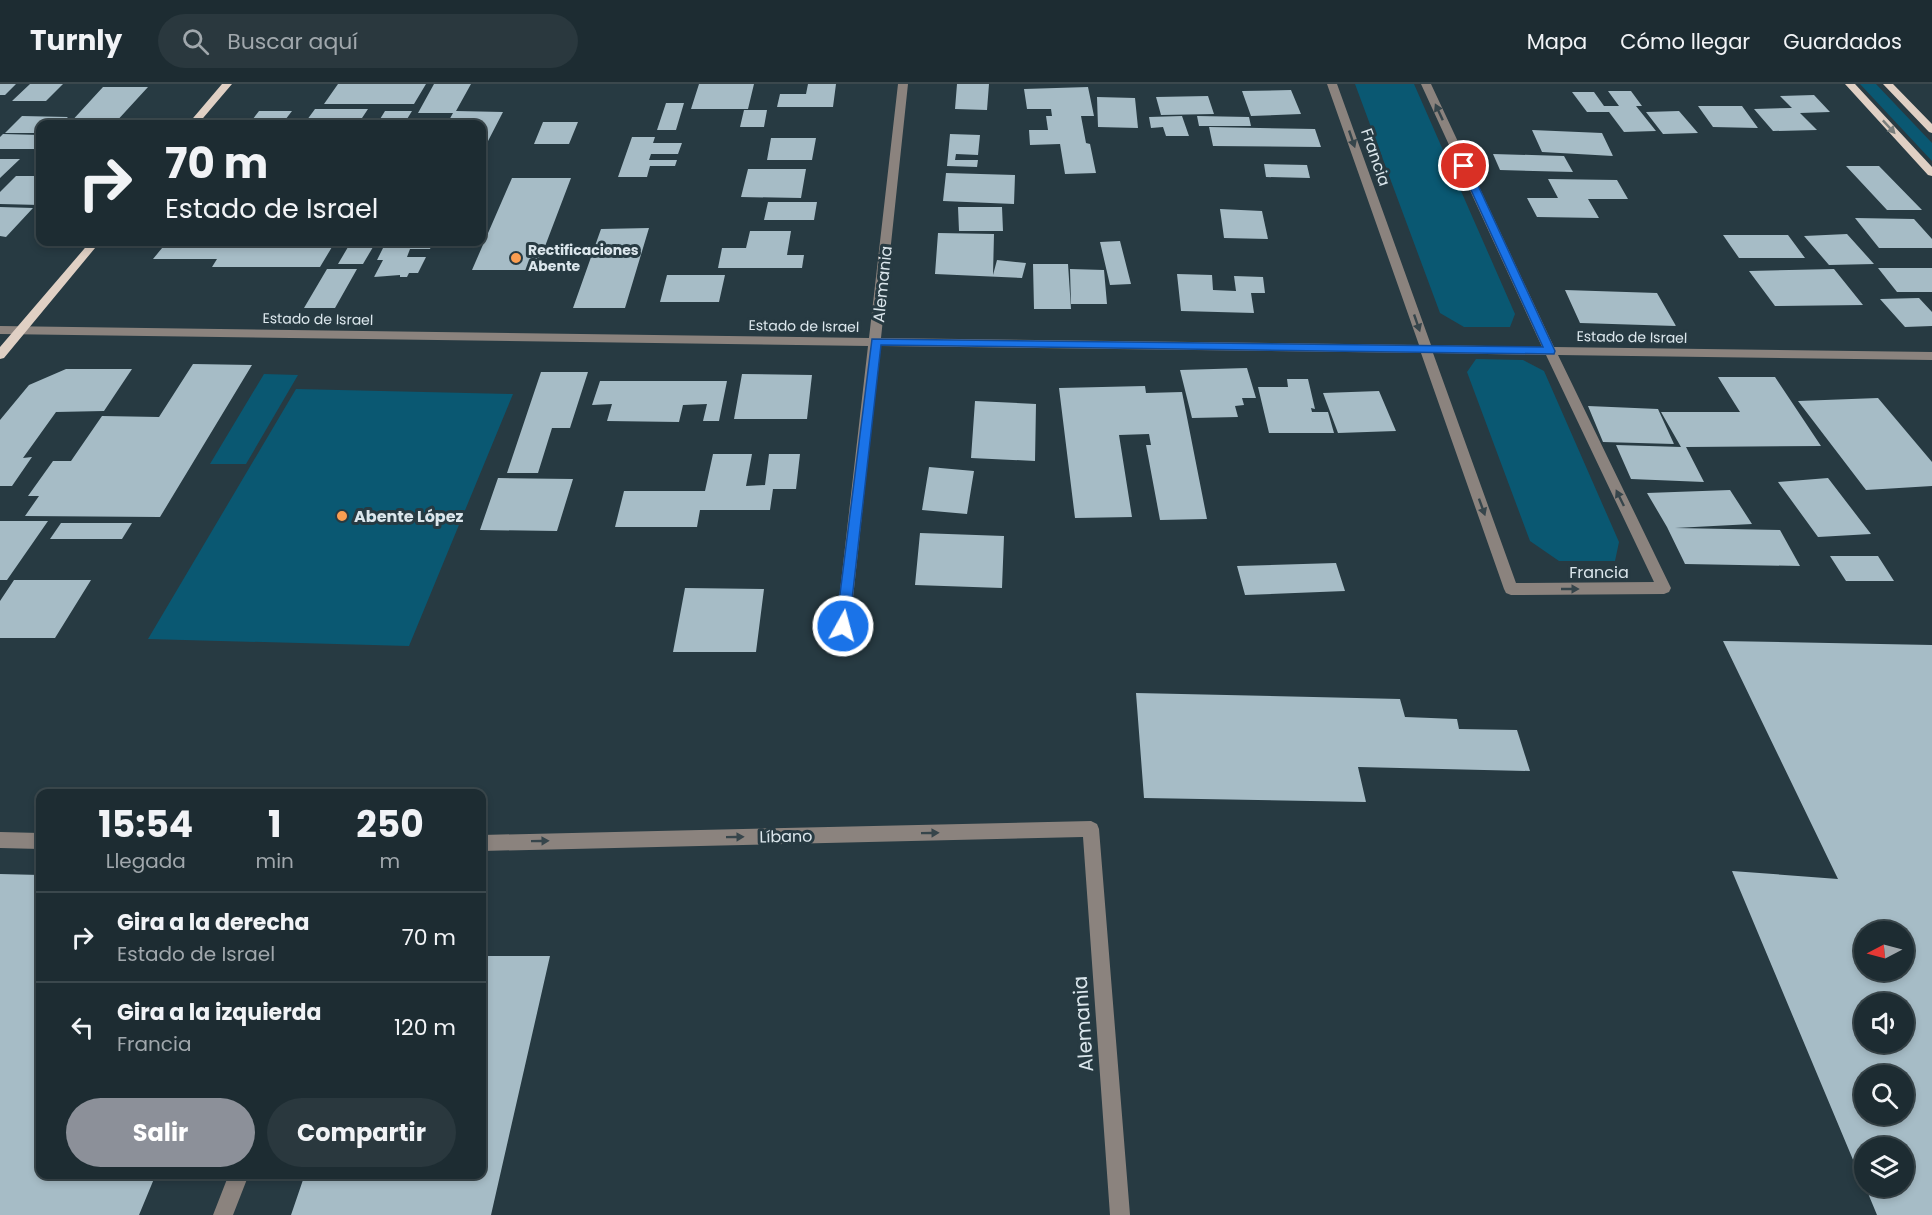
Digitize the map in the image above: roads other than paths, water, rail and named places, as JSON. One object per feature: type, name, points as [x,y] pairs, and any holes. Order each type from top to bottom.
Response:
[{"type":"main road","points":[[196,120],[227,84]]},
{"type":"main road","points":[[1850,84],[1932,173]]},
{"type":"main road","points":[[1888,84],[1932,130]]},
{"type":"main road","points":[[0,355],[92,246]]},
{"type":"street","name":"Alemania","points":[[843,626],[903,84]]},
{"type":"street","name":"Francia","points":[[1332,84],[1511,589],[1664,588],[1550,351],[1426,84]]},
{"type":"street","name":"Estado de Israel","points":[[0,330],[1932,356]]},
{"type":"street","name":"Alemania","points":[[1091,829],[1120,1215]]},
{"type":"street","name":"Líbano","points":[[486,843],[1091,829]]},
{"type":"street","points":[[0,840],[36,841]]},
{"type":"street","points":[[224,1215],[237,1179]]},
{"type":"place","name":"Rectificaciones Abente","points":[[516,258]]},
{"type":"place","name":"Abente López","points":[[342,516]]}]
